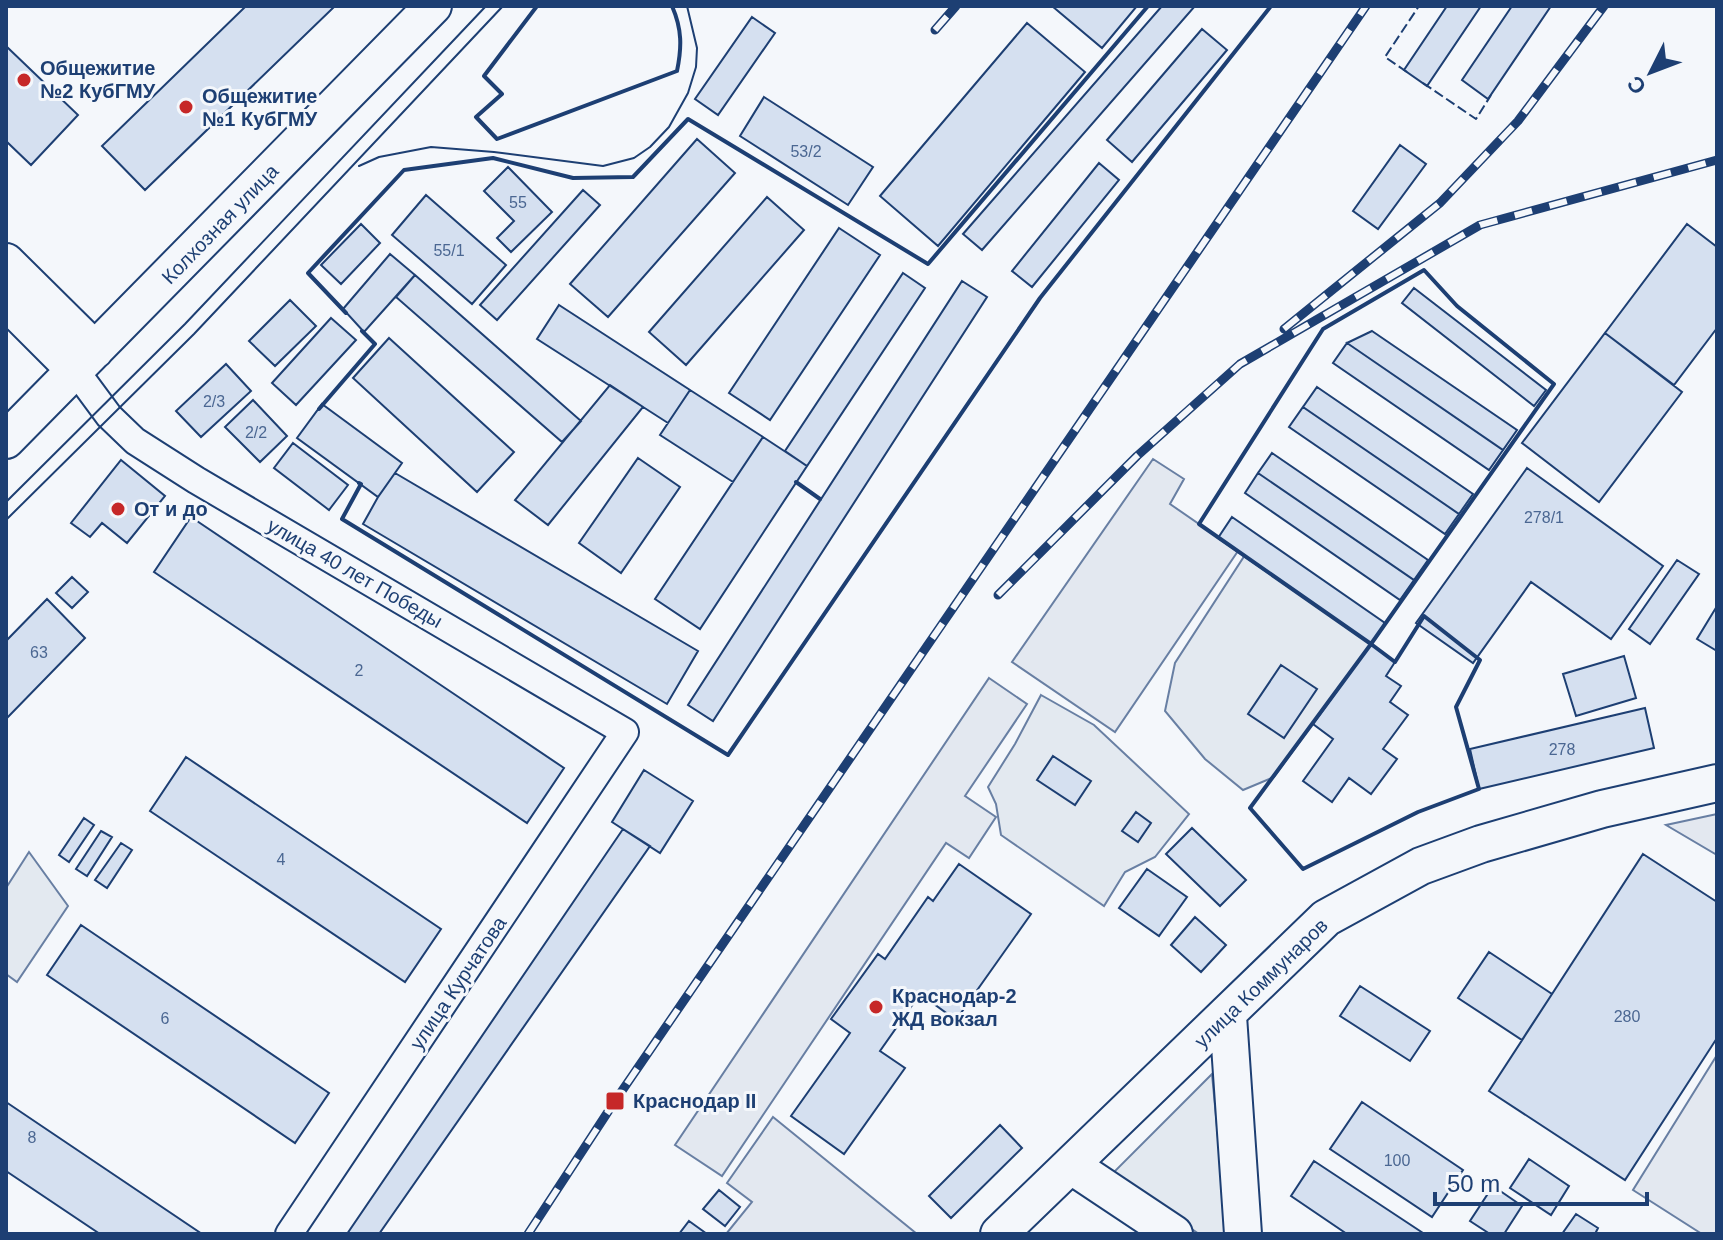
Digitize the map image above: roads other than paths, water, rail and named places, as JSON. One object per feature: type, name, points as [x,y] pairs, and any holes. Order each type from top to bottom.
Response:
[{"type":"main road","name":"Колхозная улица","points":[[6,440],[433,6]]},
{"type":"main road","points":[[6,262],[85,360]]},
{"type":"main road","points":[[6,301],[85,360]]},
{"type":"main road","name":"улица Коммунаров","points":[[999,1234],[1326,918],[1421,866],[1544,825],[1717,783]]},
{"type":"main road","points":[[1228,1016],[1243,1234]]},
{"type":"main road","points":[[1072,1166],[1174,1234]]},
{"type":"street","name":"улица 40 лет Победы","points":[[85,360],[96,399],[135,441],[625,732]]},
{"type":"street","name":"улица Курчатова","points":[[289,1234],[625,732]]},
{"type":"tram line","points":[[6,502],[185,324],[486,6]]},
{"type":"tram line","points":[[6,520],[194,334],[503,6]]},
{"type":"tram line","points":[[359,166],[379,157],[431,147],[603,166],[634,158],[669,127],[688,93],[696,67],[697,48],[687,6]]},
{"type":"railway","points":[[935,30],[956,6]]},
{"type":"railway","points":[[528,1234],[615,1101],[1366,6]]},
{"type":"railway","points":[[1284,329],[1440,203],[1518,121],[1604,6]]},
{"type":"railway","points":[[998,595],[1137,456],[1240,364],[1480,225],[1717,160]]},
{"type":"place","name":"Общежитие №2 КубГМУ","points":[[24,80]]},
{"type":"place","name":"Общежитие №1 КубГМУ","points":[[186,107]]},
{"type":"place","name":"От и до","points":[[118,509]]},
{"type":"place","name":"Краснодар-2 ЖД вокзал","points":[[876,1007]]},
{"type":"place","name":"Краснодар II","points":[[615,1101]]}]
